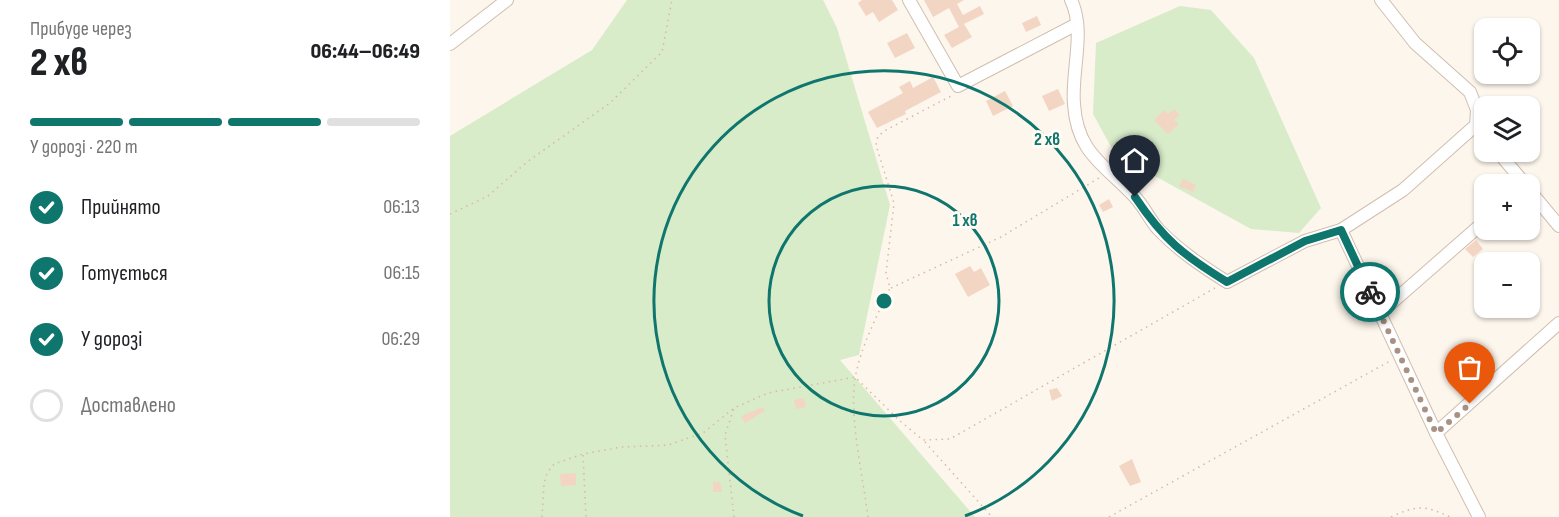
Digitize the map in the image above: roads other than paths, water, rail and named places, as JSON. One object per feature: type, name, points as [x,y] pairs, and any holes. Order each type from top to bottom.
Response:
[{"type":"street","points":[[450,44],[507,0]]},
{"type":"street","points":[[909,0],[958,86],[1077,24]]},
{"type":"street","points":[[1071,0],[1076,10],[1077,24],[1074,104],[1080,139],[1108,172],[1135,197],[1156,228],[1184,255],[1227,282],[1305,241],[1341,230],[1403,190],[1474,127]]},
{"type":"street","points":[[1381,0],[1415,43],[1470,92],[1474,101]]},
{"type":"street","points":[[1506,162],[1517,174]]},
{"type":"street","points":[[1540,203],[1559,226]]},
{"type":"street","points":[[1341,230],[1436,433],[1479,517]]},
{"type":"street","points":[[1380,313],[1474,231]]},
{"type":"street","points":[[1436,433],[1559,323]]}]
